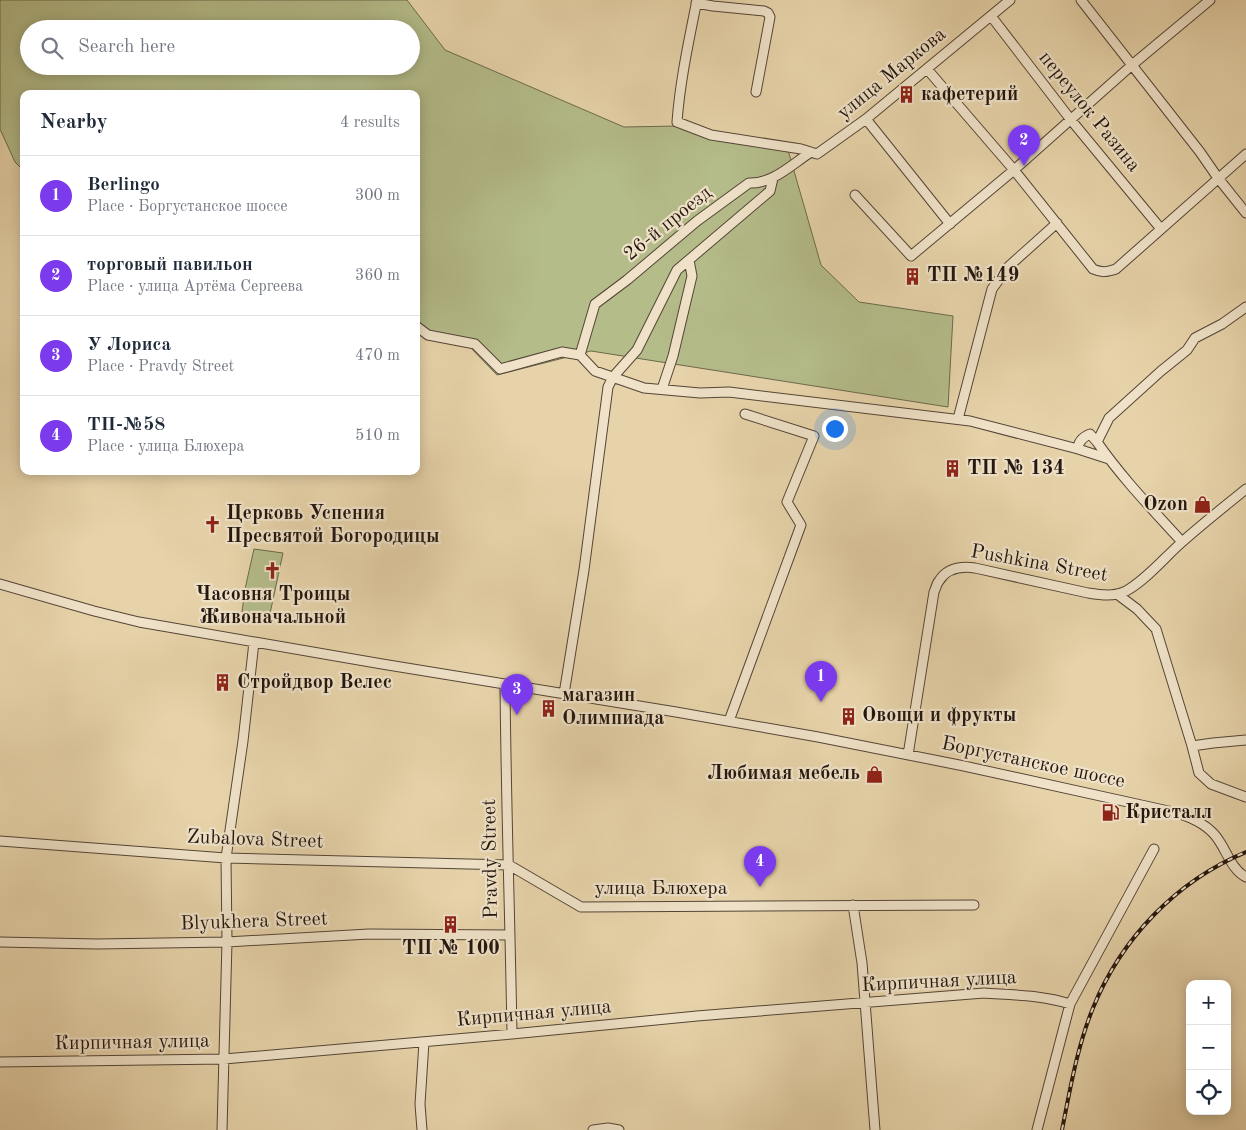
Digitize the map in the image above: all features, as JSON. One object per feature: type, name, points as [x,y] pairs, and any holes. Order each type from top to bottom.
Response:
[{"type":"street","name":"улица Маркова","points":[[814,153],[866,120],[1010,0]]},
{"type":"street","points":[[1081,0],[1246,213]]},
{"type":"street","points":[[855,195],[911,256],[1014,170],[1132,65],[1210,0]]},
{"type":"street","points":[[756,92],[770,16],[764,10],[714,6],[697,1],[679,98],[678,122],[711,135],[801,149],[814,153]]},
{"type":"street","name":"переулок Разина","points":[[991,16],[1071,120],[1161,229]]},
{"type":"street","points":[[927,69],[1014,170],[1093,269],[1103,272],[1116,269],[1246,154]]},
{"type":"street","points":[[866,120],[950,224]]},
{"type":"street","name":"26-й проезд","points":[[580,355],[595,304],[698,221],[749,183],[758,183],[773,178],[814,153]]},
{"type":"street","points":[[564,694],[584,570],[608,387],[613,377],[637,350],[677,270],[770,191],[773,178]]},
{"type":"street","points":[[958,419],[992,289],[1008,268],[1056,223]]},
{"type":"street","points":[[662,389],[675,349],[692,276],[689,260]]},
{"type":"street","points":[[1097,442],[1109,418],[1161,370],[1187,350],[1195,338],[1222,324],[1246,307]]},
{"type":"street","points":[[420,329],[428,334],[475,344],[500,369],[562,352],[580,355],[596,370],[644,388],[700,393],[729,392],[958,419],[1078,449],[1109,459]]},
{"type":"street","points":[[729,721],[801,525],[786,502],[814,436],[745,414]]},
{"type":"street","points":[[1078,449],[1083,438],[1090,434],[1109,459],[1182,542]]},
{"type":"street","name":"Pushkina Street","points":[[908,755],[934,592],[938,581],[946,574],[954,568],[975,568],[1088,593],[1117,594],[1136,584],[1246,488]]},
{"type":"street","name":"Боргустанское шоссе","points":[[0,584],[139,622],[818,737],[1136,803],[1186,816],[1207,827],[1220,842],[1238,872],[1246,877]]},
{"type":"street","points":[[1117,594],[1137,609],[1156,629],[1199,773],[1211,784],[1246,797]]},
{"type":"street","points":[[222,1130],[227,942],[226,858],[243,741],[254,642]]},
{"type":"street","name":"Pravdy Street","points":[[506,684],[512,1034]]},
{"type":"street","points":[[1192,746],[1246,740]]},
{"type":"street","name":"Zubalova Street","points":[[0,841],[226,858],[509,865]]},
{"type":"street","points":[[1037,1130],[1070,1004],[1154,849]]},
{"type":"street","name":"улица Блюхера","points":[[509,865],[581,907],[974,904]]},
{"type":"street","points":[[853,905],[866,1003],[875,1130]]},
{"type":"street","name":"Blyukhera Street","points":[[0,942],[96,944],[227,942],[369,934],[510,935]]},
{"type":"street","name":"Кирпичная улица","points":[[0,1062],[224,1059],[698,1016],[984,993],[1055,999],[1070,1004]]},
{"type":"street","points":[[422,1130],[420,1104],[424,1042]]},
{"type":"street","points":[[593,1130],[608,1128],[619,1130]]},
{"type":"green space","points":[[0,0],[407,0],[445,50],[624,127],[678,126],[788,150],[821,265],[859,302],[953,316],[948,407],[591,351],[497,375],[468,345],[420,329],[420,90],[20,90],[20,167],[15,162],[0,129]]},
{"type":"green space","points":[[254,549],[283,553],[269,618],[242,612]]},
{"type":"railway","points":[[1062,1130],[1074,1069],[1087,1023],[1105,983],[1119,959],[1135,936],[1174,896],[1220,864],[1246,852]]},
{"type":"place","name":"кафетерий","points":[[907,95]]},
{"type":"place","name":"торговый павильон","points":[[1024,166]]},
{"type":"place","name":"ТП №149","points":[[913,276]]},
{"type":"place","name":"ТП № 134","points":[[953,469]]},
{"type":"place","name":"Ozon","points":[[1202,505]]},
{"type":"place","name":"Церковь Успения Пресвятой Богородицы","points":[[212,525]]},
{"type":"place","name":"Часовня Троицы Живоначальной","points":[[273,571]]},
{"type":"place","name":"Стройдвор Велес","points":[[223,683]]},
{"type":"place","name":"Berlingo","points":[[821,702]]},
{"type":"place","name":"магазин Олимпиада","points":[[548,708]]},
{"type":"place","name":"У Лориса","points":[[517,715]]},
{"type":"place","name":"Овощи и фрукты","points":[[848,716]]},
{"type":"place","name":"Любимая мебель","points":[[874,774]]},
{"type":"place","name":"Кристалл","points":[[1111,813]]},
{"type":"place","name":"ТП-№58","points":[[760,887]]},
{"type":"place","name":"ТП № 100","points":[[451,925]]}]
